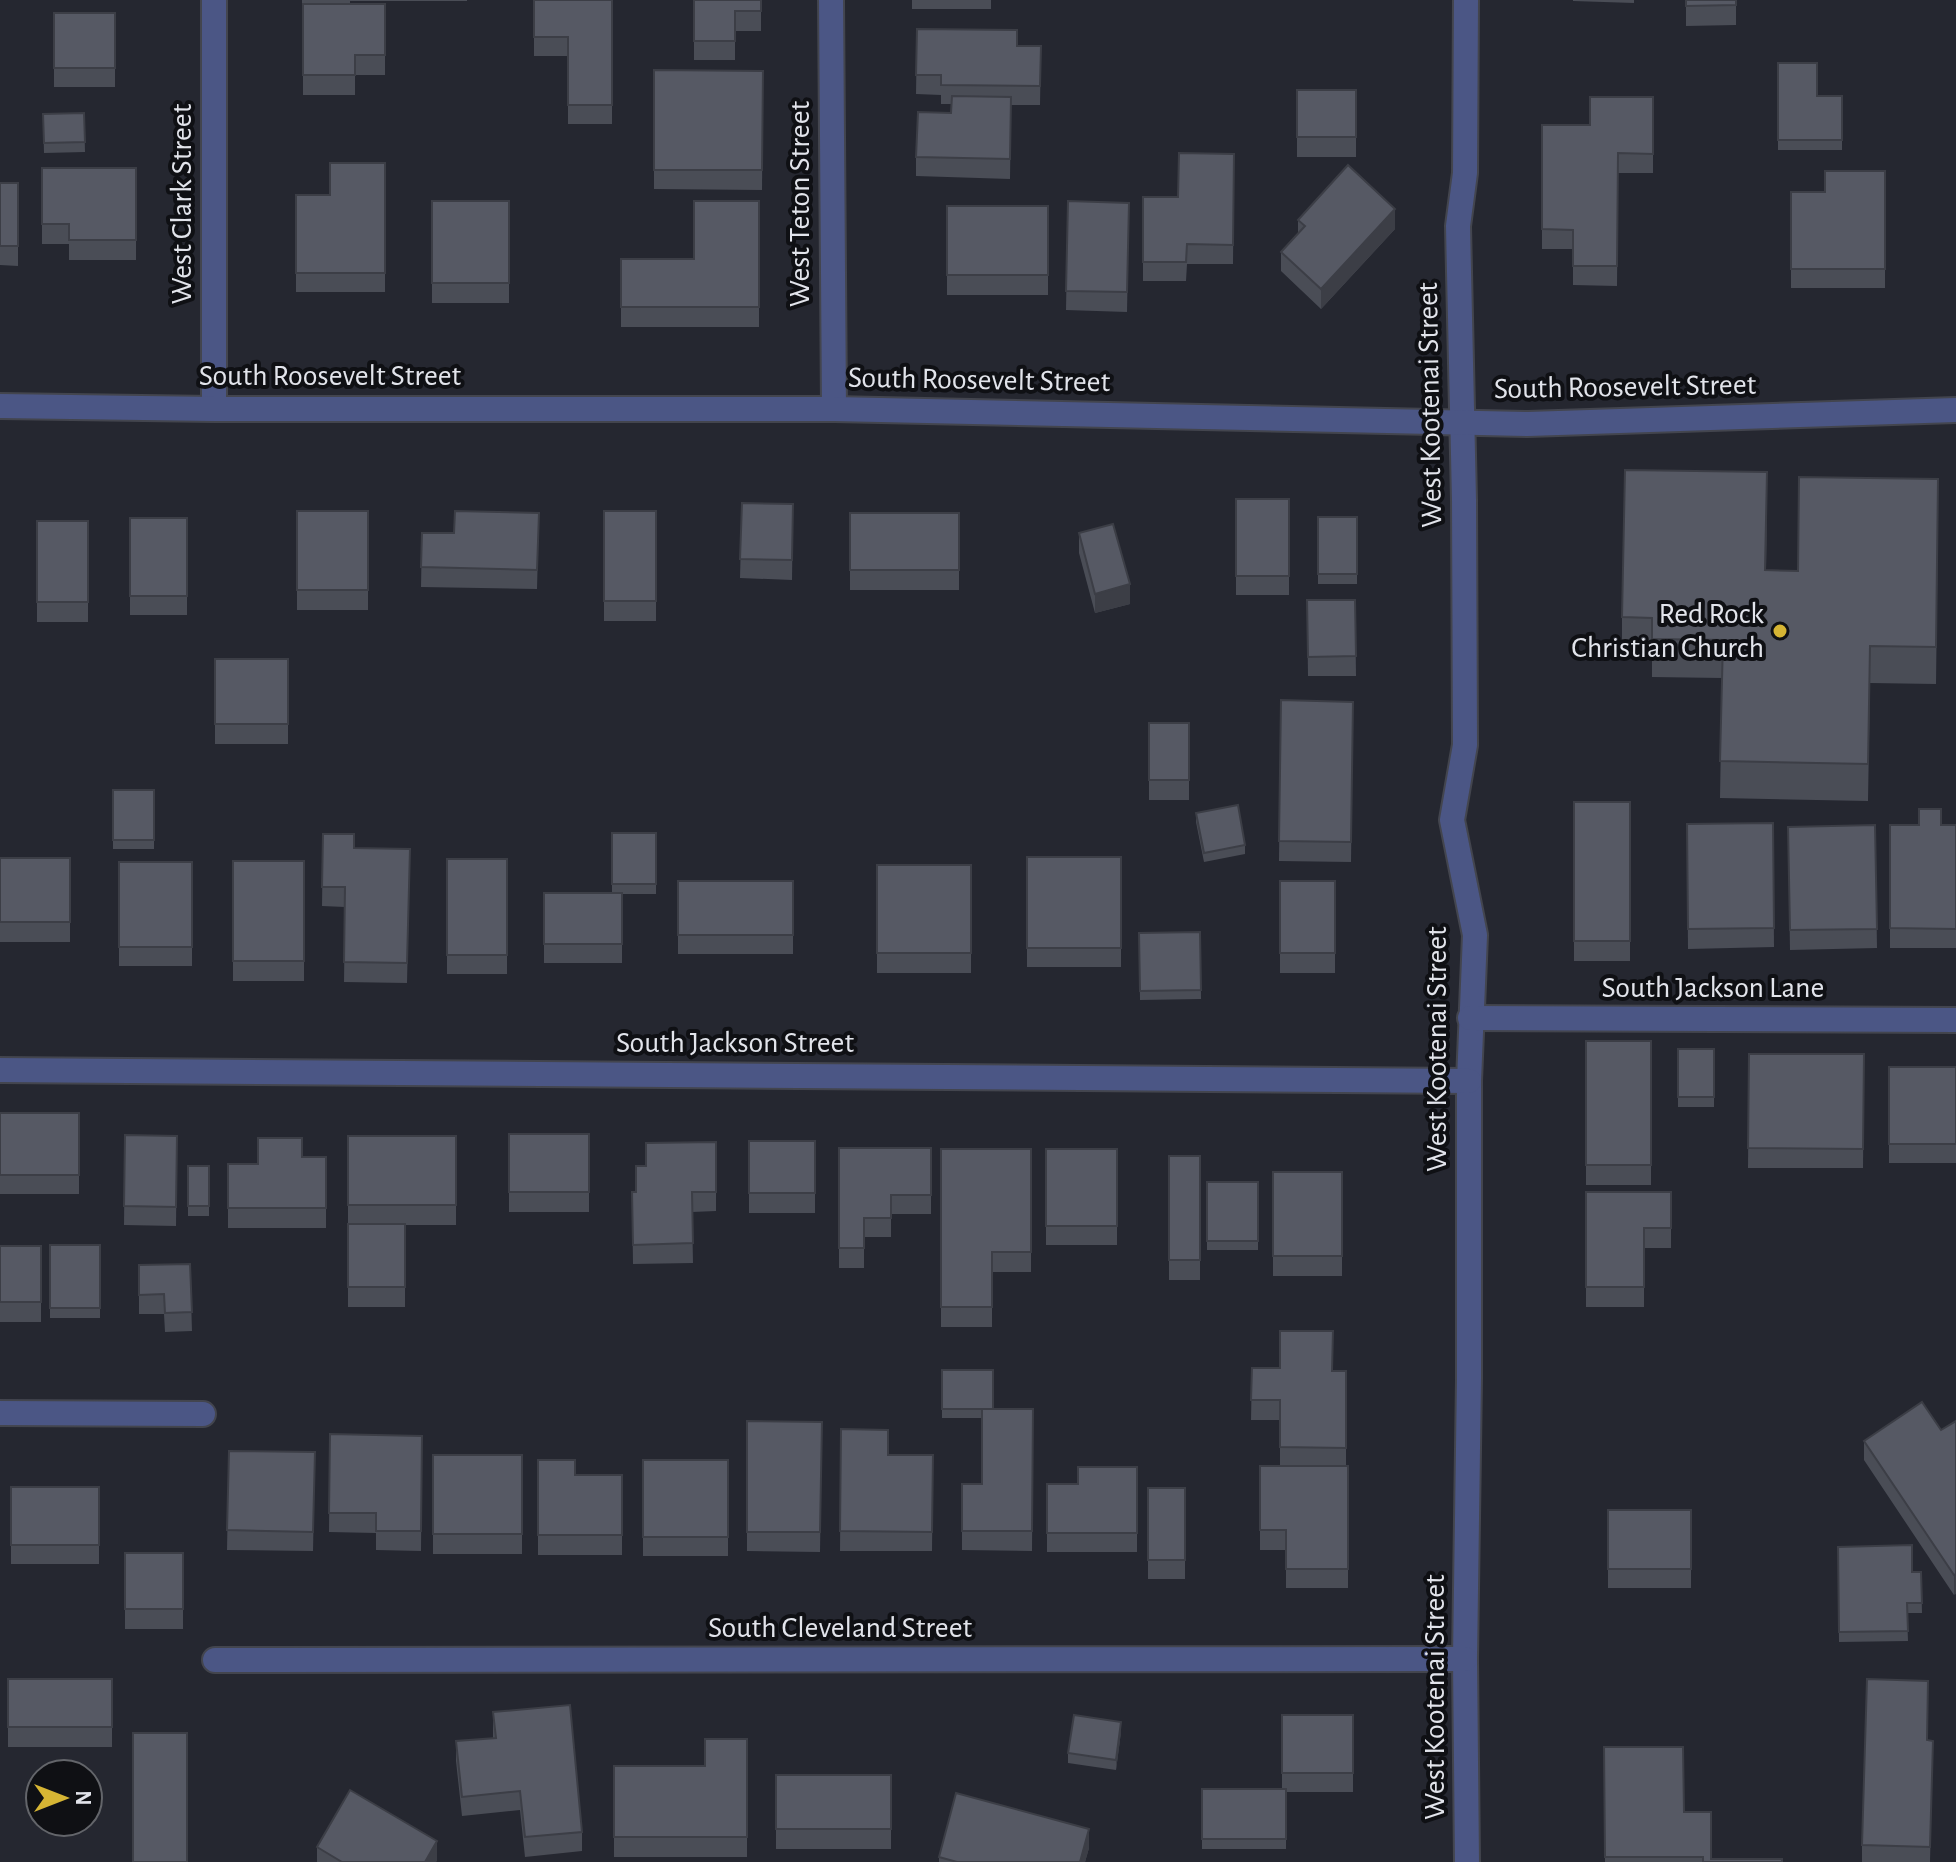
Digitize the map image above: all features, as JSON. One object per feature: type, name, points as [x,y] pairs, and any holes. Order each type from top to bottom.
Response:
[{"type":"street","name":"West Clark Street","points":[[214,0],[214,409]]},
{"type":"street","name":"West Teton Street","points":[[831,0],[834,409]]},
{"type":"street","name":"West Kootenai Street","points":[[1466,0],[1465,173],[1458,226],[1465,745],[1452,820],[1475,935],[1469,1081],[1465,1659],[1467,1862]]},
{"type":"street","name":"South Roosevelt Street","points":[[0,406],[834,409],[1528,424],[1956,410]]},
{"type":"street","name":"South Jackson Lane","points":[[1470,1018],[1956,1020]]},
{"type":"street","name":"South Jackson Street","points":[[0,1070],[1469,1081]]},
{"type":"street","points":[[0,1413],[203,1414]]},
{"type":"street","name":"South Cleveland Street","points":[[215,1660],[1465,1659]]},
{"type":"building","points":[[534,0],[612,0],[612,105],[568,105],[568,37],[534,37]]},
{"type":"building","points":[[694,0],[761,0],[761,11],[735,11],[735,41],[694,41]]},
{"type":"building","points":[[1686,0],[1736,0],[1736,5],[1686,6]]},
{"type":"building","points":[[303,4],[385,4],[385,55],[355,55],[355,75],[303,75]]},
{"type":"building","points":[[54,13],[115,13],[115,68],[54,68]]},
{"type":"building","points":[[917,29],[1017,30],[1017,46],[1041,46],[1040,86],[941,85],[941,75],[916,75]]},
{"type":"building","points":[[1778,63],[1817,63],[1817,96],[1842,96],[1842,140],[1778,140]]},
{"type":"building","points":[[654,70],[763,71],[762,170],[654,170]]},
{"type":"building","points":[[1297,90],[1356,90],[1356,137],[1297,137]]},
{"type":"building","points":[[952,96],[1011,97],[1010,159],[916,157],[918,112],[951,113]]},
{"type":"building","points":[[1590,97],[1653,97],[1653,154],[1618,153],[1617,266],[1573,266],[1573,230],[1542,229],[1542,125],[1590,125]]},
{"type":"building","points":[[84,113],[85,142],[44,143],[43,114]]},
{"type":"building","points":[[1179,153],[1234,154],[1233,245],[1187,244],[1186,262],[1143,262],[1143,197],[1178,197]]},
{"type":"building","points":[[330,163],[385,163],[385,273],[296,273],[296,195],[330,195]]},
{"type":"building","points":[[1348,165],[1395,209],[1321,289],[1281,252],[1305,226],[1298,220]]},
{"type":"building","points":[[42,168],[136,168],[136,240],[69,240],[69,224],[42,224]]},
{"type":"building","points":[[1825,171],[1885,171],[1885,269],[1791,269],[1791,192],[1825,192]]},
{"type":"building","points":[[0,183],[18,183],[18,246],[0,246]]},
{"type":"building","points":[[432,201],[509,201],[509,283],[432,283]]},
{"type":"building","points":[[694,201],[759,201],[759,307],[621,307],[621,259],[694,259]]},
{"type":"building","points":[[1068,201],[1129,203],[1127,292],[1066,291]]},
{"type":"building","points":[[947,206],[1048,206],[1048,275],[947,275]]},
{"type":"building","name":"Red Rock Christian Church","points":[[1625,470],[1767,472],[1765,570],[1798,571],[1799,477],[1938,479],[1936,647],[1870,646],[1868,764],[1720,761],[1723,640],[1652,639],[1652,618],[1622,617]]},
{"type":"building","points":[[1236,499],[1289,499],[1289,576],[1236,576]]},
{"type":"building","points":[[742,503],[793,504],[792,560],[740,559]]},
{"type":"building","points":[[297,511],[368,511],[368,590],[297,590]]},
{"type":"building","points":[[455,511],[539,513],[537,570],[421,567],[422,533],[454,533]]},
{"type":"building","points":[[604,511],[656,511],[656,601],[604,601]]},
{"type":"building","points":[[850,513],[959,513],[959,570],[850,570]]},
{"type":"building","points":[[1318,517],[1357,517],[1357,574],[1318,574]]},
{"type":"building","points":[[130,518],[187,518],[187,596],[130,596]]},
{"type":"building","points":[[37,521],[88,521],[88,602],[37,602]]},
{"type":"building","points":[[1113,524],[1130,584],[1095,594],[1079,533]]},
{"type":"building","points":[[1307,600],[1355,600],[1356,656],[1308,657]]},
{"type":"building","points":[[215,659],[288,659],[288,724],[215,724]]},
{"type":"building","points":[[1281,700],[1353,702],[1351,842],[1279,841]]},
{"type":"building","points":[[1149,723],[1189,723],[1189,780],[1149,780]]},
{"type":"building","points":[[113,790],[154,790],[154,840],[113,840]]},
{"type":"building","points":[[1574,802],[1630,802],[1630,941],[1574,941]]},
{"type":"building","points":[[1238,805],[1245,845],[1204,853],[1196,813]]},
{"type":"building","points":[[1919,809],[1941,809],[1941,825],[1956,825],[1956,929],[1890,928],[1890,825],[1919,825]]},
{"type":"building","points":[[1773,823],[1774,928],[1688,929],[1687,824]]},
{"type":"building","points":[[1875,825],[1877,929],[1790,930],[1788,827]]},
{"type":"building","points":[[612,833],[656,833],[656,884],[612,884]]},
{"type":"building","points":[[323,834],[354,834],[354,848],[410,849],[407,963],[344,962],[345,887],[322,887]]},
{"type":"building","points":[[1027,857],[1121,857],[1121,948],[1027,948]]},
{"type":"building","points":[[0,858],[70,858],[70,922],[0,922]]},
{"type":"building","points":[[447,859],[507,859],[507,955],[447,955]]},
{"type":"building","points":[[233,861],[304,861],[304,961],[233,961]]},
{"type":"building","points":[[119,862],[192,862],[192,947],[119,947]]},
{"type":"building","points":[[877,865],[971,865],[971,953],[877,953]]},
{"type":"building","points":[[678,881],[793,881],[793,935],[678,935]]},
{"type":"building","points":[[1280,881],[1335,881],[1335,953],[1280,953]]},
{"type":"building","points":[[544,893],[622,893],[622,944],[544,944]]},
{"type":"building","points":[[1200,932],[1201,990],[1140,991],[1139,933]]},
{"type":"building","points":[[1586,1041],[1651,1041],[1651,1165],[1586,1165]]},
{"type":"building","points":[[1678,1049],[1714,1049],[1714,1097],[1678,1097]]},
{"type":"building","points":[[1749,1054],[1864,1054],[1863,1149],[1748,1148]]},
{"type":"building","points":[[1889,1067],[1956,1067],[1956,1144],[1889,1144]]},
{"type":"building","points":[[0,1113],[79,1113],[79,1175],[0,1175]]},
{"type":"building","points":[[509,1134],[589,1134],[589,1192],[509,1192]]},
{"type":"building","points":[[125,1135],[177,1136],[176,1207],[124,1206]]},
{"type":"building","points":[[348,1136],[456,1136],[456,1205],[348,1205]]},
{"type":"building","points":[[258,1138],[302,1138],[302,1157],[326,1157],[326,1208],[228,1208],[228,1164],[258,1164]]},
{"type":"building","points":[[749,1141],[815,1141],[815,1193],[749,1193]]},
{"type":"building","points":[[716,1142],[716,1192],[692,1192],[693,1243],[633,1245],[632,1192],[636,1192],[636,1166],[646,1166],[646,1143]]},
{"type":"building","points":[[839,1148],[931,1148],[931,1195],[891,1195],[891,1218],[864,1218],[864,1248],[839,1248]]},
{"type":"building","points":[[941,1149],[1031,1149],[1031,1252],[992,1252],[992,1307],[941,1307]]},
{"type":"building","points":[[1046,1149],[1117,1149],[1117,1226],[1046,1226]]},
{"type":"building","points":[[1169,1156],[1200,1156],[1200,1260],[1169,1260]]},
{"type":"building","points":[[188,1166],[209,1166],[209,1206],[188,1206]]},
{"type":"building","points":[[1273,1172],[1342,1172],[1342,1256],[1273,1256]]},
{"type":"building","points":[[1207,1182],[1258,1182],[1258,1241],[1207,1241]]},
{"type":"building","points":[[1586,1192],[1671,1192],[1671,1228],[1644,1228],[1644,1287],[1586,1287]]},
{"type":"building","points":[[348,1224],[405,1224],[405,1287],[348,1287]]},
{"type":"building","points":[[50,1245],[100,1245],[100,1308],[50,1308]]},
{"type":"building","points":[[0,1246],[41,1246],[41,1302],[0,1302]]},
{"type":"building","points":[[190,1264],[192,1312],[165,1313],[164,1294],[139,1295],[139,1265]]},
{"type":"building","points":[[1280,1331],[1333,1331],[1332,1371],[1346,1371],[1346,1448],[1280,1447],[1280,1400],[1251,1400],[1252,1368],[1280,1368]]},
{"type":"building","points":[[942,1370],[993,1370],[993,1409],[942,1409]]},
{"type":"building","points":[[1922,1402],[1941,1430],[1956,1421],[1954,1575],[1864,1441]]},
{"type":"building","points":[[982,1409],[1033,1409],[1032,1531],[962,1531],[962,1484],[982,1484]]},
{"type":"building","points":[[747,1421],[822,1422],[820,1532],[747,1532]]},
{"type":"building","points":[[841,1429],[888,1430],[888,1455],[933,1455],[932,1532],[840,1531]]},
{"type":"building","points":[[330,1434],[422,1436],[421,1531],[376,1531],[376,1513],[329,1513]]},
{"type":"building","points":[[229,1451],[315,1452],[313,1532],[227,1530]]},
{"type":"building","points":[[433,1455],[522,1455],[522,1534],[433,1534]]},
{"type":"building","points":[[538,1460],[575,1460],[575,1475],[622,1475],[622,1535],[538,1535]]},
{"type":"building","points":[[643,1460],[728,1460],[728,1537],[643,1537]]},
{"type":"building","points":[[1260,1466],[1348,1466],[1348,1569],[1286,1569],[1286,1530],[1260,1530]]},
{"type":"building","points":[[1078,1467],[1137,1467],[1137,1533],[1047,1533],[1047,1484],[1078,1484]]},
{"type":"building","points":[[11,1487],[99,1487],[99,1545],[11,1545]]},
{"type":"building","points":[[1148,1488],[1185,1488],[1185,1560],[1148,1560]]},
{"type":"building","points":[[1608,1510],[1691,1510],[1691,1569],[1608,1569]]},
{"type":"building","points":[[1912,1545],[1912,1572],[1921,1572],[1922,1603],[1907,1603],[1908,1631],[1839,1632],[1838,1547]]},
{"type":"building","points":[[125,1553],[183,1553],[183,1609],[125,1609]]},
{"type":"building","points":[[8,1679],[112,1679],[112,1727],[8,1727]]},
{"type":"building","points":[[1867,1679],[1928,1681],[1927,1740],[1933,1741],[1930,1847],[1862,1845]]},
{"type":"building","points":[[570,1705],[582,1832],[525,1837],[520,1791],[462,1797],[456,1741],[496,1738],[493,1712]]},
{"type":"building","points":[[1074,1715],[1121,1722],[1116,1760],[1068,1753]]},
{"type":"building","points":[[1282,1715],[1353,1715],[1353,1773],[1282,1773]]},
{"type":"building","points":[[133,1733],[187,1733],[187,1862],[133,1862]]},
{"type":"building","points":[[705,1739],[747,1739],[747,1837],[614,1837],[614,1766],[705,1766]]},
{"type":"building","points":[[1604,1747],[1683,1747],[1684,1812],[1711,1812],[1711,1859],[1782,1859],[1782,1862],[1703,1862],[1703,1857],[1605,1857]]},
{"type":"building","points":[[776,1775],[891,1775],[891,1829],[776,1829]]},
{"type":"building","points":[[1202,1789],[1286,1789],[1286,1839],[1202,1839]]},
{"type":"building","points":[[350,1790],[437,1841],[425,1862],[342,1862],[317,1847]]},
{"type":"building","points":[[956,1793],[1089,1829],[1080,1862],[957,1862],[939,1857]]},
{"type":"place","name":"Red Rock Christian Church","points":[[1780,631]]}]
